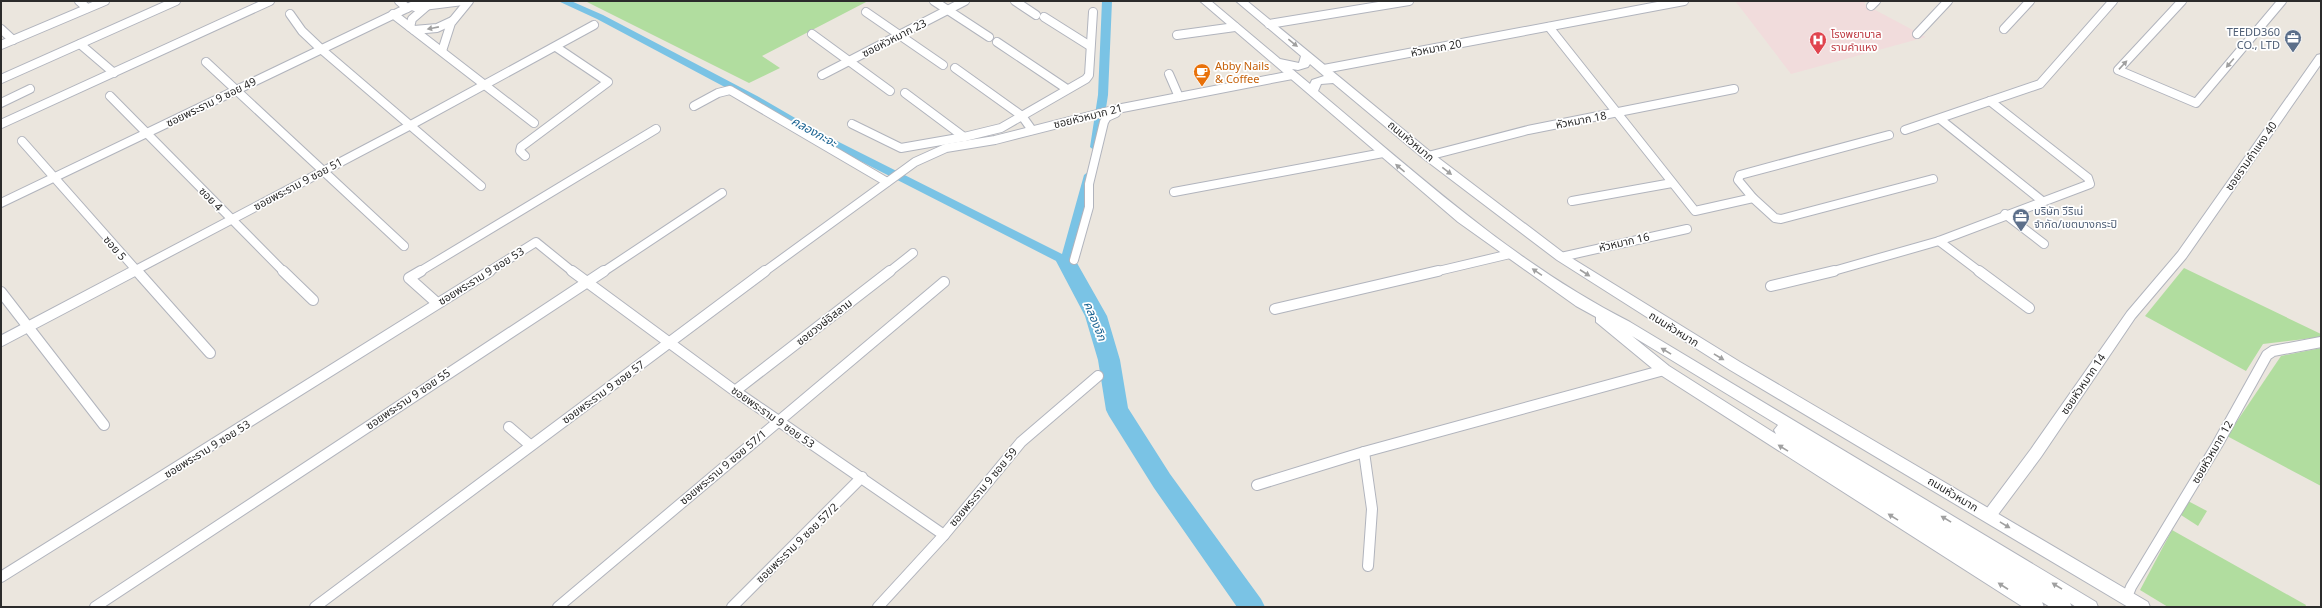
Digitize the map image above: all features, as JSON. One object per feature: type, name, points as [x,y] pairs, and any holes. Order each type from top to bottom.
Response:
[{"type":"main road","name":"ถนนหัวหมาก","points":[[1204,1],[1382,153],[1462,219],[1580,303],[1625,326],[2090,607]]},
{"type":"main road","name":"ถนนหัวหมาก","points":[[1241,1],[1428,156],[1561,257],[1710,351],[2142,607]]},
{"type":"main road","points":[[1277,62],[1298,67],[1304,65],[1307,55]]},
{"type":"main road","points":[[1312,92],[1316,82],[1323,79],[1338,80]]},
{"type":"main road","points":[[1580,303],[1664,370],[2036,607]]},
{"type":"main road","points":[[1711,378],[1738,400],[1796,440],[2064,607]]},
{"type":"street","points":[[79,1],[88,8]]},
{"type":"street","points":[[1,45],[105,1]]},
{"type":"street","points":[[1,79],[176,1]]},
{"type":"street","points":[[1,124],[270,1]]},
{"type":"street","points":[[399,1],[404,9],[464,1]]},
{"type":"street","name":"ซอยพระราม 9 ซอย 49","points":[[1,203],[422,1]]},
{"type":"street","points":[[442,51],[444,41],[452,21],[469,1]]},
{"type":"street","points":[[934,1],[989,37]]},
{"type":"street","name":"ซอยหัวหมาก 23","points":[[822,75],[899,34],[966,1]]},
{"type":"street","points":[[1015,1],[1036,15]]},
{"type":"street","points":[[1269,24],[1409,1]]},
{"type":"street","name":"หัวหมาก 20","points":[[1324,69],[1684,1]]},
{"type":"street","points":[[1916,34],[1948,1]]},
{"type":"street","points":[[2004,29],[2030,1]]},
{"type":"street","points":[[1905,130],[2040,84],[2113,1]]},
{"type":"street","points":[[2182,1],[2118,70],[2196,102],[2282,1]]},
{"type":"street","points":[[412,28],[410,23],[415,15],[429,5]]},
{"type":"street","points":[[866,12],[943,65]]},
{"type":"street","points":[[852,124],[901,148],[994,131],[1086,79],[1089,75],[1093,12]]},
{"type":"street","points":[[290,14],[302,31],[321,50],[481,186]]},
{"type":"street","points":[[393,14],[534,123]]},
{"type":"street","points":[[1044,17],[1090,46]]},
{"type":"street","points":[[412,28],[436,28],[452,21]]},
{"type":"street","name":"ซอยพระราม 9 ซอย 51","points":[[1,341],[409,126],[594,25]]},
{"type":"street","points":[[1177,35],[1235,27]]},
{"type":"street","points":[[1549,27],[1695,211],[1752,198]]},
{"type":"street","points":[[1,29],[13,40]]},
{"type":"street","points":[[812,34],[890,90]]},
{"type":"street","points":[[997,42],[1067,89]]},
{"type":"street","points":[[80,44],[114,73]]},
{"type":"street","points":[[525,156],[520,152],[521,147],[608,82],[556,47]]},
{"type":"street","name":"ซอยรามคำแหง 40","points":[[2182,255],[2321,57]]},
{"type":"street","points":[[206,62],[404,246]]},
{"type":"street","points":[[955,68],[1022,116],[1032,130]]},
{"type":"street","points":[[1169,74],[1179,97]]},
{"type":"street","name":"ซอยหัวหมาก 21","points":[[889,180],[915,162],[946,148],[995,140],[1120,108],[1292,75]]},
{"type":"street","points":[[1,103],[30,89]]},
{"type":"street","name":"หัวหมาก 18","points":[[1428,156],[1528,130],[1734,89]]},
{"type":"street","points":[[694,106],[718,93],[730,90],[889,180]]},
{"type":"street","points":[[905,93],[964,137]]},
{"type":"street","name":"ซอย 4","points":[[110,96],[148,133],[230,219],[313,300]]},
{"type":"street","points":[[1771,286],[1853,266],[1939,241],[2041,200],[2090,184],[2090,182],[1990,101]]},
{"type":"street","points":[[1074,260],[1089,207],[1089,184],[1104,122],[1107,117],[1120,108]]},
{"type":"street","points":[[1940,119],[2041,200]]},
{"type":"street","points":[[437,303],[409,278],[656,129]]},
{"type":"street","points":[[1889,135],[1740,175],[1738,180],[1752,198],[1776,218],[1780,219],[1933,179]]},
{"type":"street","name":"ซอย 5","points":[[22,141],[210,353]]},
{"type":"street","points":[[1174,192],[1382,153]]},
{"type":"street","name":"ซอยพระราม 9 ซอย 57","points":[[315,607],[530,445],[889,180]]},
{"type":"street","points":[[1572,201],[1672,183]]},
{"type":"street","name":"ซอยพระราม 9 ซอย 55","points":[[95,607],[585,281],[722,192]]},
{"type":"street","points":[[2006,214],[2044,244]]},
{"type":"street","name":"หัวหมาก 16","points":[[1561,257],[1687,229]]},
{"type":"street","points":[[1939,241],[2029,308]]},
{"type":"street","name":"ซอยพระราม 9 ซอย 53","points":[[1,577],[536,242],[585,281],[735,391],[862,477],[944,535]]},
{"type":"street","name":"ซอยวงษ์อิสลาม","points":[[735,391],[913,253]]},
{"type":"street","points":[[1275,309],[1510,254]]},
{"type":"street","name":"ซอยหัวหมาก 14","points":[[1989,516],[2036,453],[2131,315],[2182,255]]},
{"type":"street","name":"ซอยพระราม 9 ซอย 57/1","points":[[558,607],[778,420],[944,282]]},
{"type":"street","points":[[1,292],[104,426]]},
{"type":"street","name":"ซอยหัวหมาก 12","points":[[2127,597],[2131,587],[2216,445],[2267,355],[2273,351],[2321,342]]},
{"type":"street","points":[[1257,485],[1364,452],[1664,370]]},
{"type":"street","name":"ซอยพระราม 9 ซอย 59","points":[[878,607],[944,535],[1021,442],[1098,376]]},
{"type":"street","points":[[509,427],[530,445]]},
{"type":"street","points":[[1364,452],[1371,489],[1372,505],[1372,542],[1368,566]]},
{"type":"street","name":"ซอยพระราม 9 ซอย 57/2","points":[[732,607],[862,477]]},
{"type":"shaded area","name":"โรงพยาบาล รามคำแหง","points":[[1866,1],[1864,4],[1926,37],[1791,74],[1736,2]]},
{"type":"green space","points":[[585,1],[868,1],[762,56],[780,68],[749,83]]},
{"type":"green space","points":[[2184,268],[2321,334],[2321,337],[2263,344],[2246,371],[2145,316]]},
{"type":"green space","points":[[2321,348],[2321,486],[2227,436],[2281,356]]},
{"type":"green space","points":[[2188,501],[2207,511],[2198,526],[2181,515]]},
{"type":"green space","points":[[2172,530],[2306,605],[2305,607],[2168,607],[2140,590]]},
{"type":"waterway","name":"คลองกะจะ","points":[[563,1],[600,17],[755,99],[817,135],[1066,261],[1089,175]]},
{"type":"waterway","name":"คลองจิก","points":[[1095,147],[1103,95],[1107,1]]},
{"type":"waterway","name":"คลองจิก","points":[[1066,261],[1096,316],[1109,360],[1117,410],[1162,481],[1252,607]]},
{"type":"place","name":"TEEDD360 CO., LTD","points":[[2293,53]]},
{"type":"place","name":"โรงพยาบาล รามคำแหง","points":[[1818,55]]},
{"type":"place","name":"Abby Nails & Coffee","points":[[1202,87]]},
{"type":"place","name":"บริษัท วีริเน่ จำกัด/เขตบางกระปิ","points":[[2021,232]]}]
